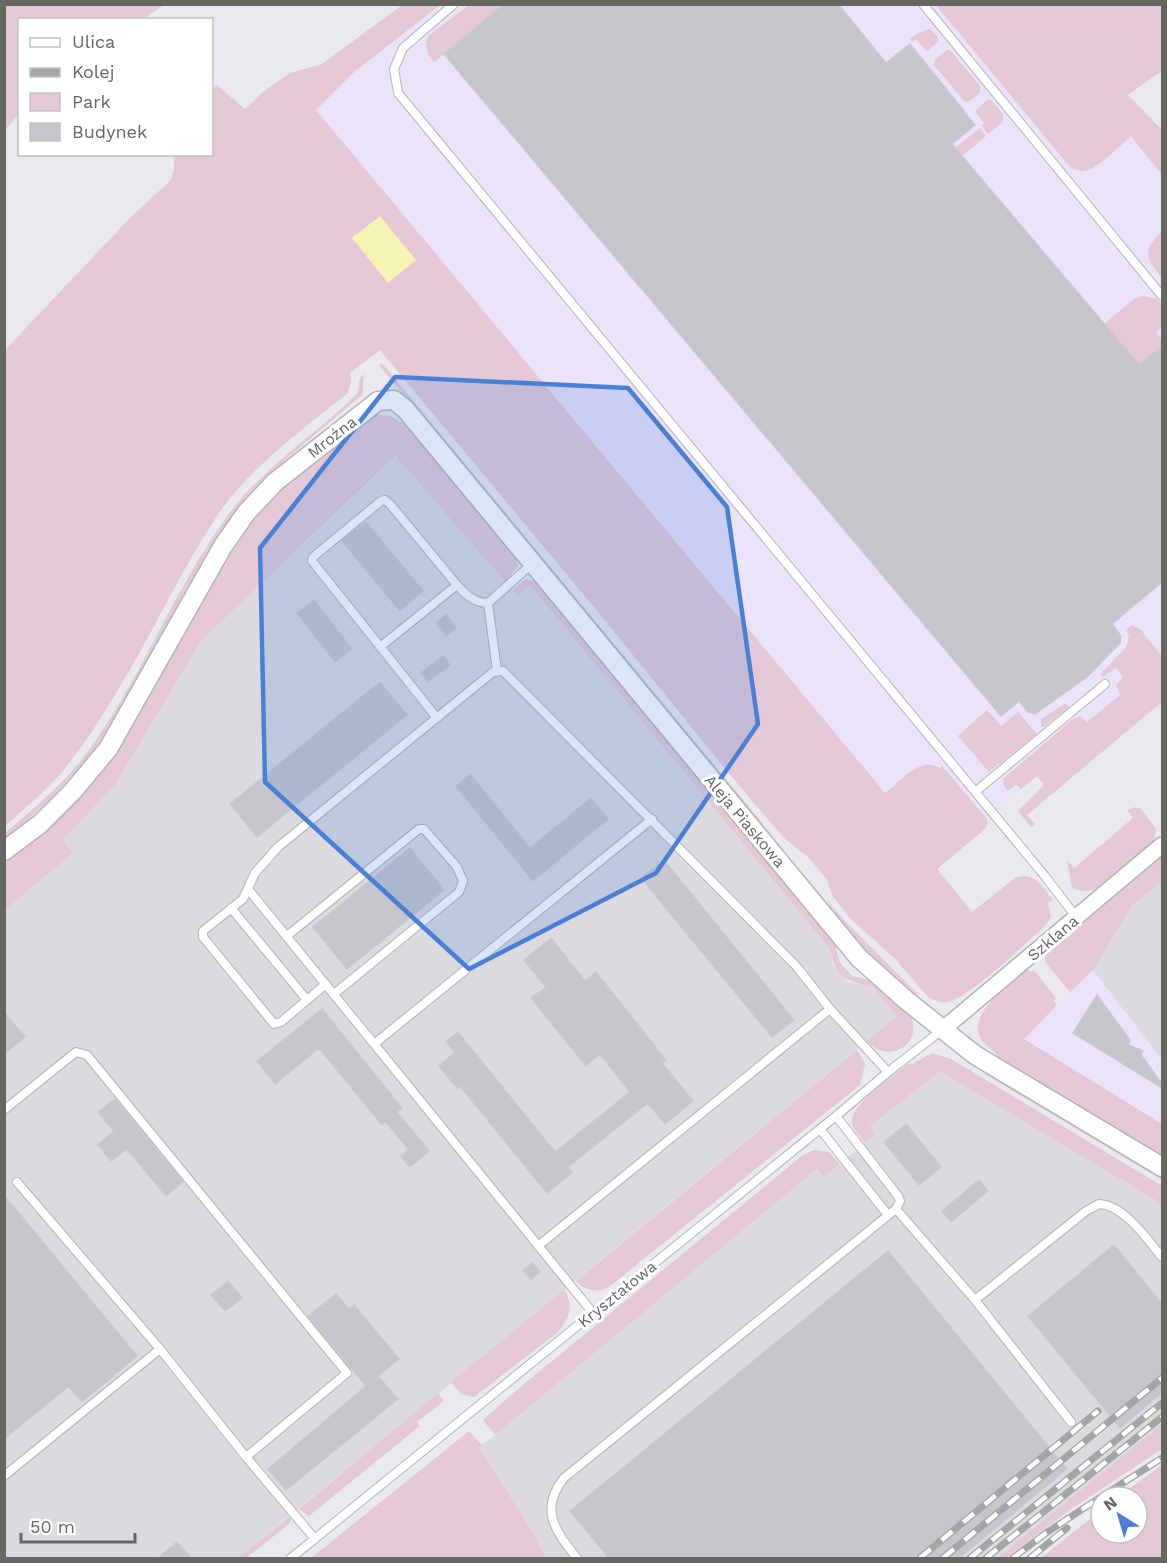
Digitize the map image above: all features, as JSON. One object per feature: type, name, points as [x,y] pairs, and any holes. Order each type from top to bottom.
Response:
[{"type":"main road","name":"Mroźna","points":[[4,851],[40,824],[74,791],[108,749],[223,546],[246,513],[274,482],[378,401],[394,400]]},
{"type":"main road","name":"Aleja Piaskowa","points":[[394,400],[406,410],[859,958],[942,1030],[988,1064],[1162,1167]]},
{"type":"street","name":"Szklana","points":[[942,1030],[1162,845]]},
{"type":"lane","points":[[454,4],[403,48],[394,69],[398,93],[1044,875],[1077,918]]},
{"type":"lane","points":[[923,4],[1162,296]]},
{"type":"lane","points":[[437,718],[312,561],[319,552],[385,500],[457,585],[468,596],[481,603],[489,603],[533,563]]},
{"type":"lane","points":[[380,647],[457,585]]},
{"type":"lane","points":[[489,603],[497,671]]},
{"type":"lane","points":[[326,984],[277,1024],[268,1017],[202,934],[203,931],[243,899],[255,873],[278,847],[493,672],[503,671],[797,967],[830,1009],[888,1072]]},
{"type":"lane","points":[[975,792],[1105,684]]},
{"type":"lane","points":[[374,1044],[652,819]]},
{"type":"lane","points":[[288,935],[419,829],[424,829],[457,867],[463,881],[459,892],[334,994]]},
{"type":"lane","points":[[248,889],[288,935],[592,1314]]},
{"type":"lane","points":[[231,908],[307,1000]]},
{"type":"lane","points":[[538,1246],[830,1009]]},
{"type":"lane","name":"Kryształowa","points":[[291,1558],[942,1030]]},
{"type":"lane","points":[[4,1110],[76,1052],[87,1055],[347,1373],[246,1457]]},
{"type":"lane","points":[[577,1558],[555,1528],[550,1509],[555,1490],[564,1478],[896,1209],[900,1201],[898,1196],[836,1116]]},
{"type":"lane","points":[[820,1129],[888,1215]]},
{"type":"lane","points":[[17,1182],[160,1349],[315,1539]]},
{"type":"lane","points":[[975,1300],[1086,1211],[1099,1204],[1114,1207],[1123,1213],[1162,1257]]},
{"type":"lane","points":[[896,1209],[975,1300],[1071,1422]]},
{"type":"lane","points":[[4,1476],[160,1349]]},
{"type":"highlighted area","points":[[395,377],[628,388],[727,507],[758,724],[656,873],[469,969],[265,782],[260,548]]},
{"type":"shaded area","points":[[434,5],[982,5],[1162,130],[1162,671],[900,890],[269,145],[363,60]]},
{"type":"shaded area","points":[[380,216],[416,260],[388,283],[352,238]]},
{"type":"shaded area","points":[[397,456],[516,595],[529,585],[830,949],[833,965],[848,982],[872,986],[898,1016],[238,1558],[5,1558],[5,910],[73,853],[63,840],[115,785],[201,641]]},
{"type":"shaded area","points":[[1162,881],[1162,1060],[1093,970],[1132,906]]},
{"type":"shaded area","points":[[1093,970],[1162,1060],[1162,1124],[1023,1039]]},
{"type":"shaded area","points":[[940,1070],[1162,1204],[1162,1424],[997,1558],[546,1558],[531,1529],[479,1448],[817,1169],[824,1177],[840,1164],[875,1134],[869,1126]]},
{"type":"green space","points":[[5,4],[164,5],[144,18],[18,18],[18,115],[5,130]]},
{"type":"green space","points":[[402,5],[440,5],[353,73],[316,110],[885,793],[917,768],[924,765],[940,768],[942,766],[986,818],[988,823],[985,829],[937,869],[972,912],[1015,878],[1022,876],[1033,878],[1046,890],[1053,900],[1048,903],[1051,917],[1044,927],[969,991],[947,1002],[929,998],[895,959],[851,919],[833,897],[827,880],[809,858],[784,838],[736,782],[380,350],[350,373],[348,393],[267,460],[224,506],[95,727],[60,774],[5,826],[4,351],[129,219],[171,180],[174,169],[172,156],[213,156],[213,89],[217,85],[245,109],[264,91],[290,73],[322,64]]},
{"type":"green space","points":[[469,5],[504,5],[434,62],[427,50],[428,36]]},
{"type":"green space","points":[[936,5],[1162,5],[1162,71],[1128,95],[1162,130],[1162,175],[1131,136],[1102,162],[1089,170],[1080,171],[1070,167]]},
{"type":"green space","points":[[929,29],[937,35],[938,42],[927,51],[916,40],[912,42],[910,39]]},
{"type":"green space","points":[[950,50],[980,86],[980,93],[968,102],[965,102],[934,65],[935,59]]},
{"type":"green space","points":[[987,100],[991,100],[1003,114],[1003,122],[988,134],[982,126],[984,123],[975,111]]},
{"type":"green space","points":[[980,128],[986,136],[962,156],[955,148]]},
{"type":"green space","points":[[1162,232],[1162,278],[1152,265],[1148,254],[1151,244]]},
{"type":"green space","points":[[1143,296],[1157,299],[1162,305],[1162,326],[1156,332],[1162,340],[1162,345],[1139,365],[1104,324],[1134,299]]},
{"type":"green space","points":[[382,363],[773,836],[753,817],[379,365]]},
{"type":"green space","points":[[364,374],[362,395],[285,460],[260,485],[94,750],[58,791],[5,840],[5,833],[68,776],[106,726],[190,574],[228,515],[257,481],[357,394],[360,378]]},
{"type":"green space","points":[[374,415],[390,416],[404,424],[516,557],[518,566],[505,582],[396,456],[201,641],[115,785],[63,840],[73,853],[5,910],[5,863],[65,809],[118,749],[223,565],[253,521],[277,494],[319,455]]},
{"type":"green space","points":[[526,579],[537,582],[835,943],[839,961],[852,976],[870,980],[912,1018],[912,1037],[907,1044],[900,1049],[884,1051],[875,1048],[867,1041],[897,1016],[872,986],[849,980],[839,972],[830,949],[530,586],[517,595],[512,590]]},
{"type":"green space","points":[[1132,625],[1140,629],[1162,656],[1162,702],[1027,815],[1035,824],[1031,827],[1018,811],[1044,785],[1037,776],[1021,789],[1016,784],[1008,791],[1003,779],[1073,719],[1081,716],[1087,722],[1120,695],[1116,685],[1123,677],[1116,668],[1103,677],[1100,675],[1126,647],[1129,636],[1126,630]]},
{"type":"green space","points":[[1066,703],[1069,707],[1044,727],[1041,726],[1041,719]]},
{"type":"green space","points":[[987,710],[1001,726],[1018,712],[1037,734],[989,772],[958,736]]},
{"type":"green space","points":[[1136,807],[1141,809],[1156,829],[1154,841],[1095,890],[1082,891],[1072,888],[1067,860],[1074,868],[1133,818],[1127,810]]},
{"type":"green space","points":[[1162,855],[1162,881],[1132,906],[1093,970],[1070,992],[1045,962],[1045,954]]},
{"type":"green space","points":[[825,897],[844,920],[920,996],[879,965],[844,925]]},
{"type":"green space","points":[[1025,970],[1035,971],[1056,998],[1054,1001],[1057,1005],[1024,1039],[1162,1124],[1162,1157],[999,1058],[982,1040],[978,1028],[985,1009]]},
{"type":"green space","points":[[857,1050],[865,1064],[860,1085],[609,1287],[591,1290],[576,1281]]},
{"type":"green space","points":[[932,1053],[951,1059],[1162,1186],[1162,1204],[940,1071],[870,1126],[875,1134],[865,1143],[855,1131],[852,1123],[853,1115],[858,1107],[874,1090],[908,1064]]},
{"type":"green space","points":[[987,1071],[1162,1176],[1162,1180],[985,1074]]},
{"type":"green space","points":[[814,1150],[829,1152],[840,1164],[824,1177],[817,1169],[495,1435],[483,1420],[512,1394],[803,1155]]},
{"type":"green space","points":[[564,1290],[570,1307],[565,1323],[557,1333],[474,1397],[461,1394],[451,1382]]},
{"type":"green space","points":[[438,1393],[444,1401],[417,1422],[420,1426],[309,1516],[299,1509]]},
{"type":"green space","points":[[1162,1424],[1162,1449],[1108,1485],[1089,1485],[1089,1497],[1006,1558],[997,1558]]},
{"type":"green space","points":[[469,1431],[482,1445],[479,1448],[531,1529],[546,1558],[311,1558]]},
{"type":"green space","points":[[1162,1465],[1162,1558],[1041,1558],[1089,1520],[1089,1545],[1149,1545],[1149,1485],[1134,1485]]},
{"type":"green space","points":[[289,1517],[291,1520],[288,1525],[246,1558],[238,1558]]},
{"type":"building","points":[[504,4],[838,4],[886,63],[910,44],[975,125],[952,144],[962,156],[1139,365],[1162,346],[1162,582],[1112,624],[1121,636],[1120,643],[1087,677],[1035,714],[1028,712],[1019,701],[1001,716],[444,54]]},
{"type":"building","points":[[366,522],[423,591],[400,611],[342,541]]},
{"type":"building","points":[[314,600],[352,649],[335,662],[297,613]]},
{"type":"building","points":[[446,614],[456,628],[446,636],[436,623]]},
{"type":"building","points":[[443,656],[450,665],[428,682],[421,673]]},
{"type":"building","points":[[380,682],[407,715],[257,837],[230,804]]},
{"type":"building","points":[[470,774],[530,848],[591,798],[608,819],[533,881],[456,786]]},
{"type":"building","points":[[410,848],[444,890],[347,969],[313,927]]},
{"type":"building","points":[[664,860],[794,1020],[772,1037],[641,878]]},
{"type":"building","points":[[551,938],[585,981],[596,972],[666,1060],[662,1063],[693,1101],[665,1124],[648,1103],[568,1167],[572,1173],[547,1193],[460,1086],[457,1088],[439,1066],[455,1052],[446,1042],[458,1032],[555,1152],[630,1092],[600,1054],[586,1066],[531,998],[546,987],[524,960]]},
{"type":"building","points":[[1097,995],[1130,1040],[1128,1045],[1143,1051],[1141,1055],[1162,1084],[1162,1088],[1073,1033]]},
{"type":"building","points":[[322,1009],[402,1108],[397,1112],[429,1151],[410,1167],[401,1156],[409,1150],[386,1122],[382,1125],[319,1048],[275,1084],[257,1061]]},
{"type":"building","points":[[4,1012],[25,1037],[4,1054]]},
{"type":"building","points":[[115,1099],[183,1182],[166,1196],[127,1149],[111,1161],[98,1145],[114,1131],[98,1112]]},
{"type":"building","points":[[906,1124],[941,1167],[919,1185],[884,1142]]},
{"type":"building","points":[[979,1180],[988,1191],[951,1222],[942,1211]]},
{"type":"building","points":[[4,1195],[137,1356],[82,1402],[69,1386],[4,1439]]},
{"type":"building","points":[[1114,1245],[1162,1304],[1162,1393],[1120,1428],[1028,1316]]},
{"type":"building","points":[[888,1251],[1067,1469],[959,1558],[609,1558],[570,1511]]},
{"type":"building","points":[[533,1263],[540,1272],[531,1280],[523,1270]]},
{"type":"building","points":[[228,1281],[242,1298],[225,1311],[211,1295]]},
{"type":"building","points":[[336,1294],[349,1309],[354,1305],[399,1359],[378,1376],[398,1399],[286,1490],[268,1469],[366,1386],[308,1316]]},
{"type":"building","points":[[177,1542],[191,1558],[158,1558]]},
{"type":"railway","points":[[943,1558],[1162,1378]]},
{"type":"railway","points":[[970,1558],[1162,1403]]},
{"type":"railway","points":[[920,1558],[1098,1411]]},
{"type":"railway","points":[[986,1558],[1162,1417]]},
{"type":"railway","points":[[1120,1485],[1162,1458]]},
{"type":"railway","points":[[1013,1558],[1089,1505]]},
{"type":"railway","points":[[1030,1558],[1067,1528]]}]
